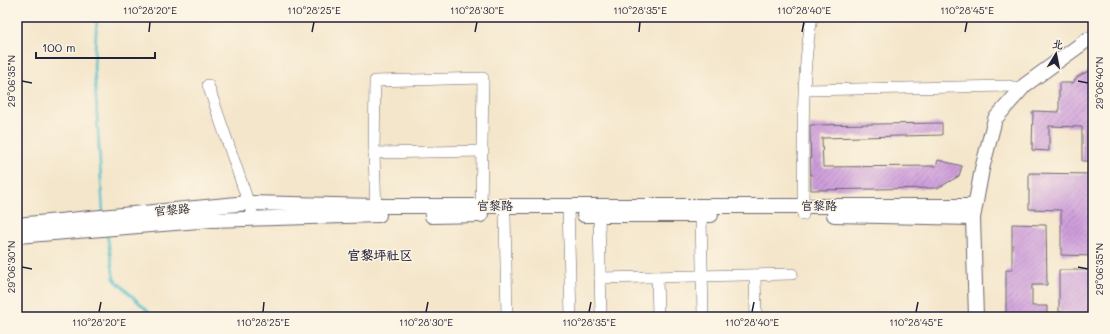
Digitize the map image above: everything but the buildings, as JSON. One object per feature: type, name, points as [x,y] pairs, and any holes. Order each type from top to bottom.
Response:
[{"type":"main road","points":[[976,317],[974,212],[982,169],[995,119],[1025,85],[1088,40],[1093,39]]},
{"type":"main road","name":"官黎路","points":[[17,225],[58,227],[130,221],[248,203],[376,211],[803,210],[974,212]]},
{"type":"main road","name":"官黎路","points":[[481,211],[504,215],[568,210],[599,216],[701,216],[803,210]]},
{"type":"main road","name":"官黎路","points":[[130,221],[254,219],[376,211]]},
{"type":"main road","name":"官黎路","points":[[17,236],[58,227]]},
{"type":"street","points":[[803,210],[805,90],[809,32],[812,17]]},
{"type":"street","points":[[376,211],[374,153],[375,81],[483,78],[481,211]]},
{"type":"street","points":[[208,85],[254,219]]},
{"type":"street","points":[[805,90],[1009,86],[1020,90]]},
{"type":"street","points":[[374,153],[483,151]]},
{"type":"street","points":[[568,210],[571,317]]},
{"type":"street","points":[[504,215],[507,317]]},
{"type":"street","points":[[599,216],[601,317]]},
{"type":"street","points":[[701,216],[703,317]]},
{"type":"street","points":[[600,278],[792,274]]},
{"type":"street","points":[[755,275],[756,317]]},
{"type":"street","points":[[657,277],[658,317]]},
{"type":"waterway","points":[[97,17],[94,66],[103,213]]},
{"type":"waterway","points":[[107,233],[114,279],[154,317]]},
{"type":"district","name":"官黎坪社区","points":[[380,255]]}]
